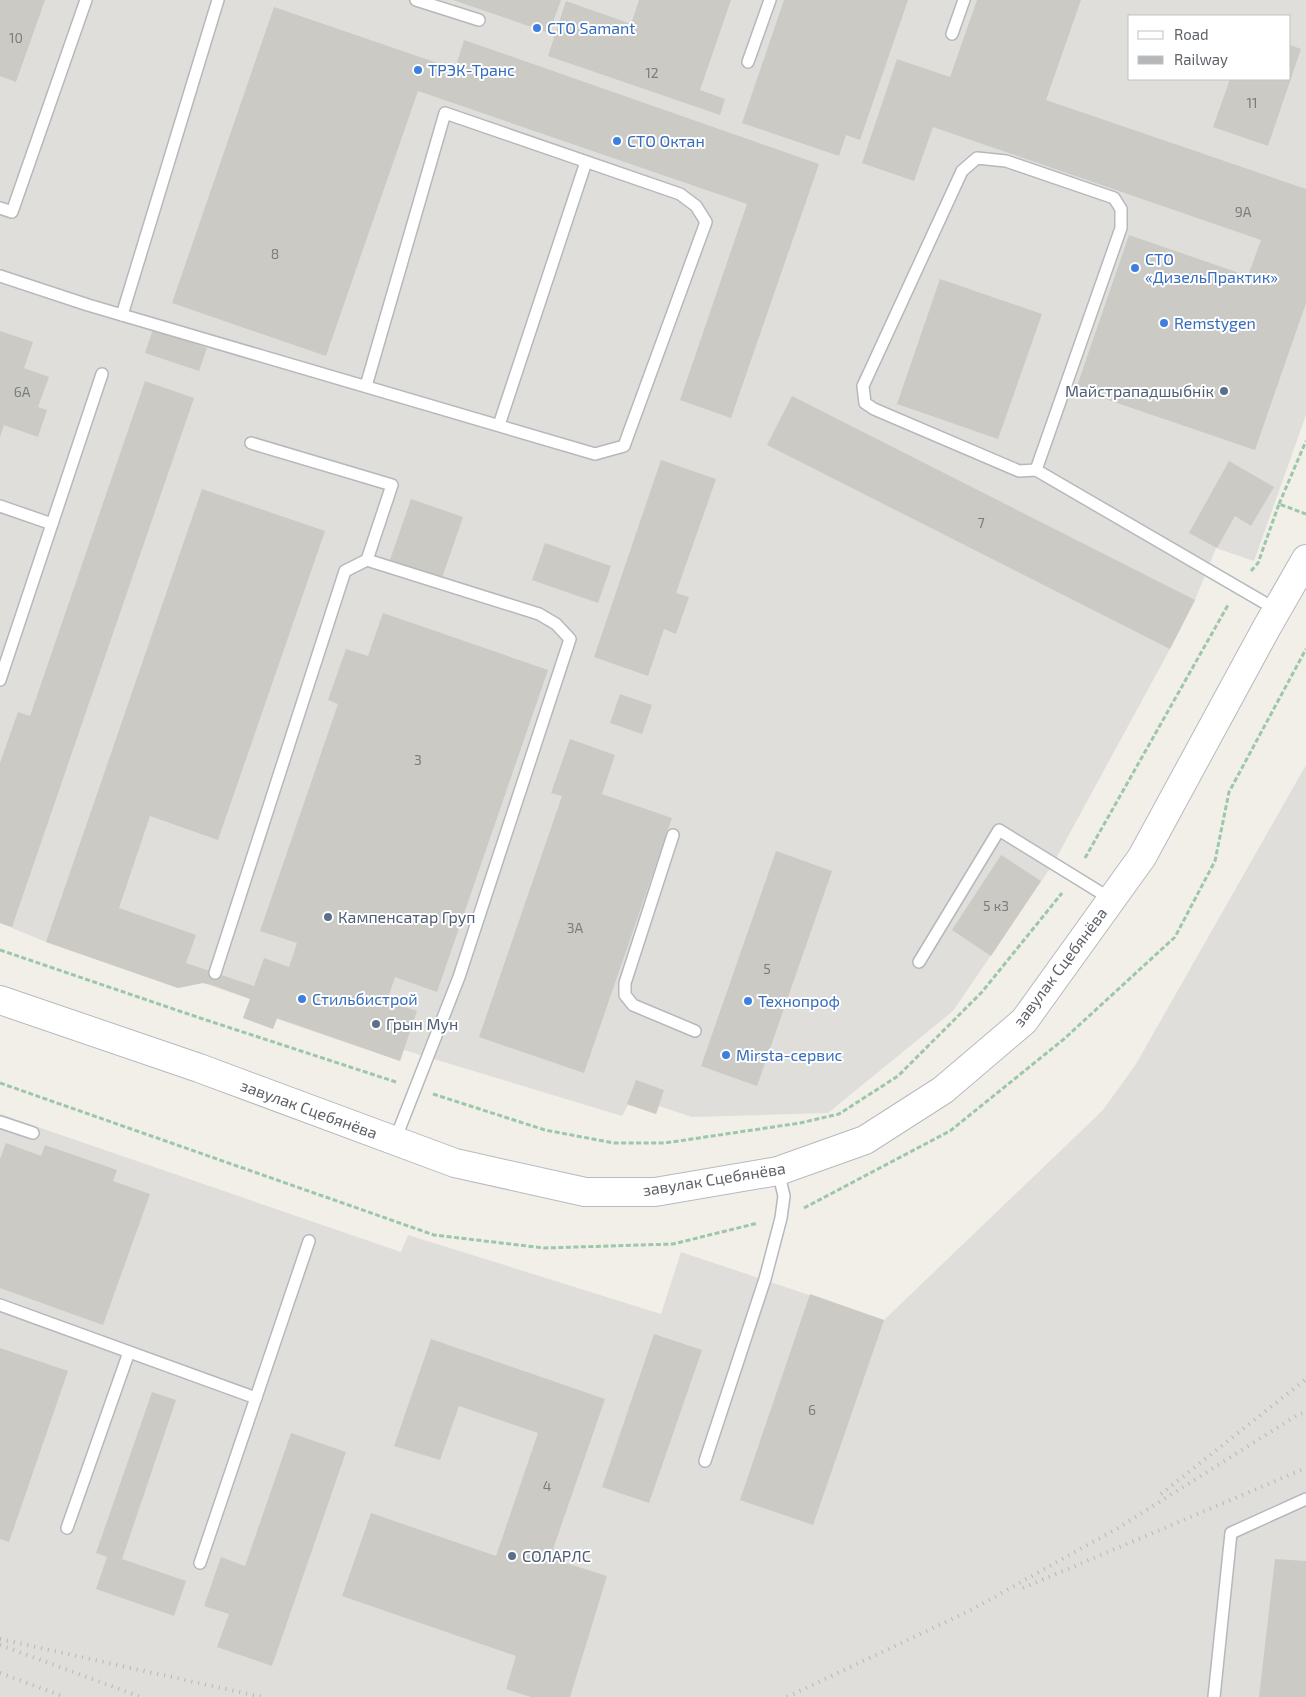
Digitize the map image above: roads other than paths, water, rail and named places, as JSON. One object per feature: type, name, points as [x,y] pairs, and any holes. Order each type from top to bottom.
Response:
[{"type":"street","name":"завулак Сцебянёва","points":[[0,1000],[199,1068],[455,1162],[585,1192],[655,1192],[778,1171],[865,1140],[943,1090],[1024,1020],[1142,857],[1306,559]]},
{"type":"lane","points":[[0,208],[12,212],[86,0]]},
{"type":"lane","points":[[122,315],[218,0]]},
{"type":"lane","points":[[416,0],[479,20]]},
{"type":"lane","points":[[748,62],[770,0]]},
{"type":"lane","points":[[952,34],[964,0]]},
{"type":"lane","points":[[0,276],[122,315],[595,454],[624,446],[706,222],[696,206],[680,194],[445,113],[366,386]]},
{"type":"lane","points":[[1036,470],[1121,228],[1121,209],[1114,198],[1006,161],[977,158],[962,171],[863,386],[865,403],[874,409],[1019,471],[1036,470],[1277,610]]},
{"type":"lane","points":[[498,425],[586,162]]},
{"type":"lane","points":[[0,678],[102,374]]},
{"type":"lane","points":[[251,443],[392,485],[367,560]]},
{"type":"lane","points":[[0,506],[52,524]]},
{"type":"lane","points":[[215,973],[345,571],[367,560],[539,614],[556,624],[570,639],[459,977],[395,1140]]},
{"type":"lane","points":[[919,962],[999,830],[1111,900]]},
{"type":"lane","points":[[673,835],[626,983],[625,995],[633,1005],[695,1031]]},
{"type":"lane","points":[[0,1122],[33,1134]]},
{"type":"lane","points":[[705,1461],[765,1280],[781,1218],[784,1196],[778,1171]]},
{"type":"lane","points":[[200,1564],[309,1241]]},
{"type":"lane","points":[[0,1305],[256,1398]]},
{"type":"lane","points":[[67,1528],[129,1352]]},
{"type":"lane","points":[[1214,1697],[1231,1533],[1306,1499]]},
{"type":"railway","points":[[1161,1494],[1306,1379]]},
{"type":"railway","points":[[787,1697],[971,1610],[1118,1528],[1299,1414],[1306,1412]]},
{"type":"railway","points":[[1023,1588],[1306,1468]]},
{"type":"railway","points":[[0,1639],[262,1697]]},
{"type":"railway","points":[[0,1645],[141,1697]]},
{"type":"railway","points":[[0,1673],[65,1697]]},
{"type":"place","name":"СТО Samant","points":[[537,28]]},
{"type":"place","name":"ТРЭК-Транс","points":[[418,70]]},
{"type":"place","name":"СТО Октан","points":[[617,141]]},
{"type":"place","name":"СТО «ДизельПрактик»","points":[[1135,268]]},
{"type":"place","name":"Remstygen","points":[[1164,323]]},
{"type":"place","name":"Майстрападшыбнік","points":[[1224,391]]},
{"type":"place","name":"Кампенсатар Груп","points":[[328,917]]},
{"type":"place","name":"Стильбистрой","points":[[302,999]]},
{"type":"place","name":"Технопроф","points":[[748,1001]]},
{"type":"place","name":"Грын Мун","points":[[376,1024]]},
{"type":"place","name":"Mirsta-сервис","points":[[726,1055]]},
{"type":"place","name":"СОЛАРЛС","points":[[512,1556]]}]
